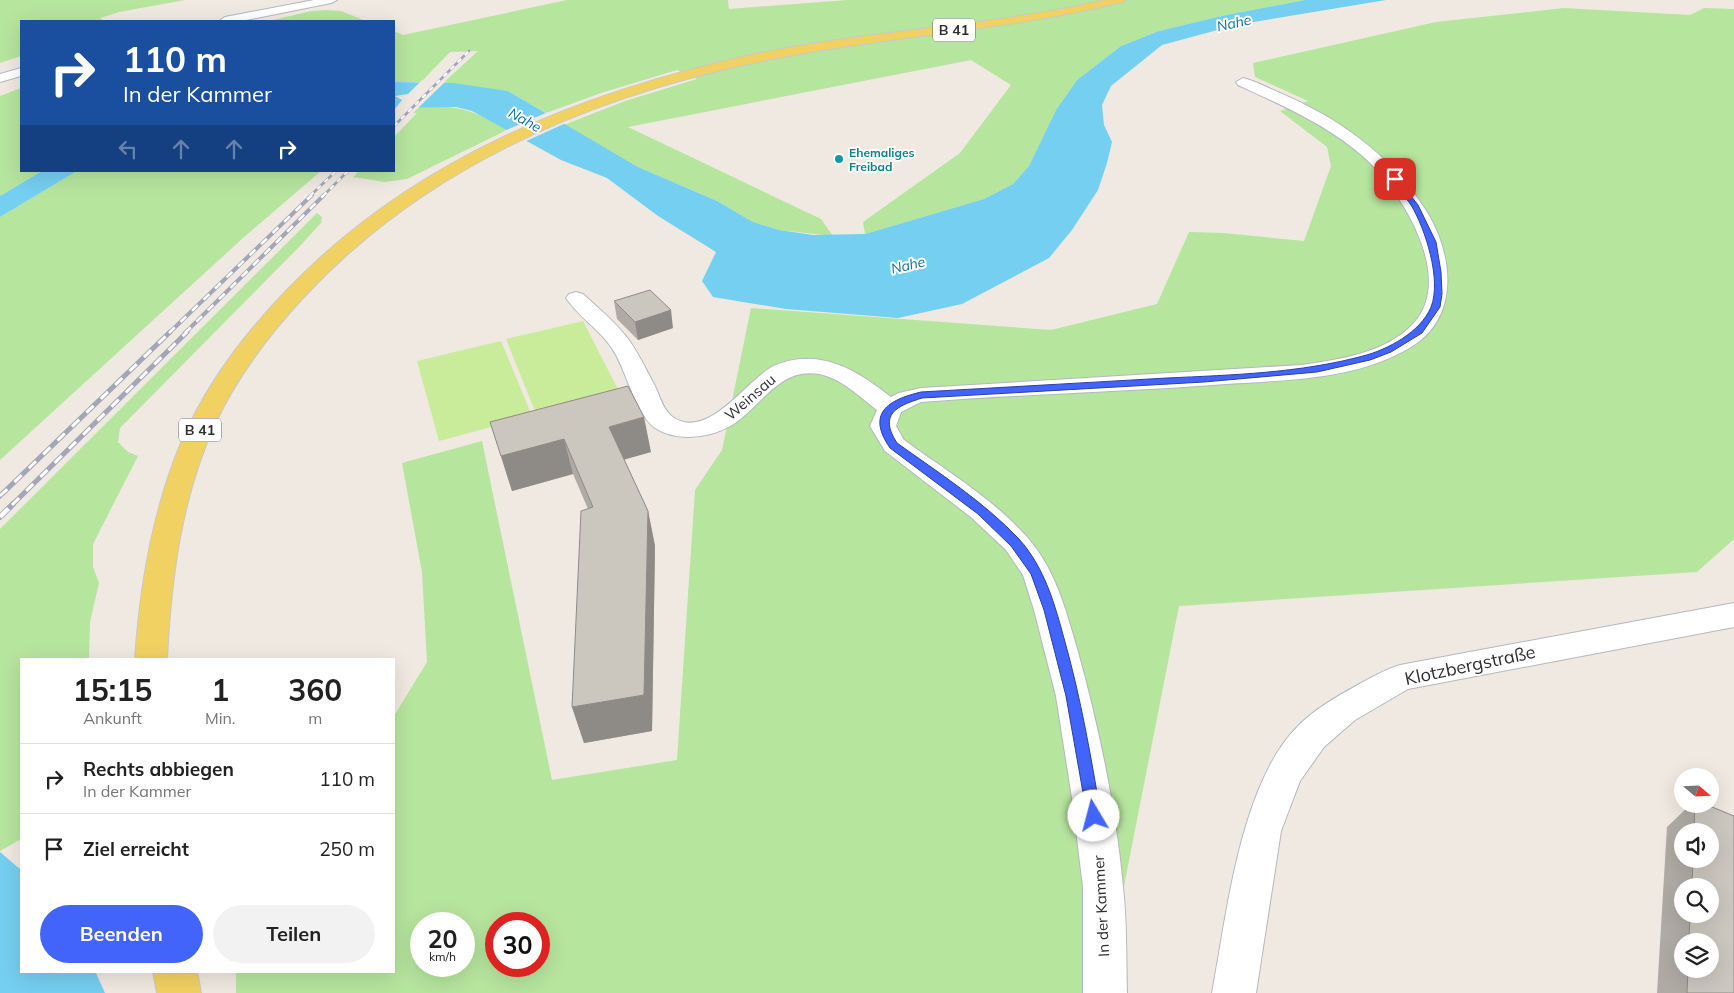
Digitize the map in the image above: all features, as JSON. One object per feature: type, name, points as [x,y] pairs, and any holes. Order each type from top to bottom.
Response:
[{"type":"main road","name":"B 41","points":[[151,658],[157,581],[164,536],[195,441],[213,403],[258,334],[317,268],[382,215],[440,176],[499,144],[558,117],[613,97],[688,74],[816,47],[1009,23],[1120,0]]},
{"type":"main road","points":[[175,973],[179,993]]},
{"type":"street","points":[[230,20],[331,0]]},
{"type":"street","points":[[0,78],[20,72]]},
{"type":"street","points":[[890,408],[908,398],[921,395],[1204,379],[1317,369],[1367,358],[1405,341],[1419,331],[1436,307],[1438,282],[1432,242],[1415,205],[1388,171],[1353,140],[1312,114],[1243,82]]},
{"type":"street","name":"Weinsau","points":[[576,298],[616,338],[628,354],[656,414],[660,420],[668,425],[690,430],[721,422],[774,376],[801,366],[822,366],[841,373],[890,408]]},
{"type":"street","name":"In der Kammer","points":[[890,408],[883,426],[894,446],[982,511],[1016,543],[1037,573],[1050,610],[1073,696],[1091,798],[1104,888],[1105,993]]},
{"type":"street","name":"Klotzbergstraße","points":[[1234,993],[1246,914],[1266,823],[1285,774],[1311,736],[1343,710],[1400,678],[1408,676],[1734,616]]},
{"type":"green space","points":[[0,0],[185,0],[119,12],[100,18],[103,20],[20,20],[20,56],[0,63]]},
{"type":"green space","points":[[567,0],[728,0],[729,9],[848,0],[1305,0],[1226,15],[1159,31],[1121,46],[1077,80],[1056,110],[1029,166],[1013,184],[984,199],[865,234],[863,222],[960,153],[1011,85],[971,60],[628,127],[821,219],[833,236],[778,230],[753,222],[717,201],[638,167],[564,125],[625,101],[697,79],[677,70],[601,93],[546,113],[508,91],[443,83],[478,51],[450,52],[421,82],[395,82],[395,31],[403,35]]},
{"type":"green space","points":[[1564,8],[1690,15],[1704,8],[1734,9],[1734,539],[1697,572],[1179,606],[1103,993],[236,993],[236,973],[395,973],[395,714],[427,662],[422,572],[402,463],[482,441],[552,780],[677,760],[695,490],[722,450],[751,308],[1051,330],[1157,304],[1189,232],[1223,233],[1304,241],[1331,166],[1327,147],[1280,111],[1308,101],[1255,77],[1253,63],[1436,22]]},
{"type":"green space","points":[[311,11],[341,11],[364,20],[273,20]]},
{"type":"green space","points":[[20,88],[20,172],[40,172],[0,196],[0,96]]},
{"type":"green space","points":[[419,107],[455,108],[475,113],[507,130],[407,179],[385,182],[353,177],[358,172],[395,172],[395,136],[417,113],[413,113]]},
{"type":"green space","points":[[75,172],[320,172],[243,238],[0,460],[0,217]]},
{"type":"green space","points":[[317,213],[322,217],[321,223],[300,246],[120,428],[118,442],[128,452],[138,456],[93,544],[93,567],[99,583],[90,622],[89,658],[20,658],[20,840],[0,851],[0,529]]},
{"type":"green space","points":[[583,321],[623,399],[539,421],[506,339]]},
{"type":"green space","points":[[501,341],[532,416],[439,441],[417,361]]},
{"type":"water","name":"Nahe","points":[[1305,0],[1386,0],[1236,25],[1162,45],[1111,86],[1102,105],[1104,125],[1112,142],[1098,190],[1072,230],[1049,258],[962,304],[898,318],[786,309],[713,297],[702,281],[716,252],[658,216],[607,178],[561,160],[472,111],[456,107],[395,108],[395,82],[453,83],[508,91],[638,167],[717,201],[753,222],[779,230],[813,235],[865,234],[984,199],[1013,184],[1029,166],[1056,110],[1077,80],[1121,46],[1159,31],[1226,15]]},
{"type":"water","points":[[40,172],[75,172],[0,217],[0,196]]},
{"type":"water","points":[[0,852],[20,869],[20,973],[96,973],[105,993],[0,993]]},
{"type":"pier","points":[[422,80],[446,81],[417,109],[395,110],[402,100],[395,96],[408,94]]},
{"type":"pier","points":[[548,112],[566,123],[524,142],[504,131]]},
{"type":"building","points":[[650,290],[671,310],[635,322],[614,301]]},
{"type":"building","points":[[628,386],[644,417],[609,427],[648,511],[644,695],[572,707],[581,511],[593,507],[564,439],[501,456],[490,422]]},
{"type":"building","points":[[1719,810],[1734,816],[1734,993],[1687,993],[1688,978],[1719,978],[1719,933],[1689,933],[1690,923],[1719,923],[1719,878],[1692,878],[1693,868],[1719,868],[1719,823],[1694,823],[1695,813],[1719,813]]},
{"type":"railway","points":[[395,125],[469,51]]},
{"type":"railway","points":[[310,196],[335,172]]},
{"type":"railway","points":[[324,195],[347,172]]},
{"type":"railway","points":[[169,333],[312,195]]},
{"type":"railway","points":[[185,333],[324,195]]},
{"type":"railway","points":[[0,496],[170,332]]},
{"type":"railway","points":[[12,505],[187,332]]},
{"type":"railway","points":[[0,517],[12,505]]},
{"type":"place","name":"Ehemaliges Freibad","points":[[839,159]]},
{"type":"route","points":[[1094,816],[1073,696],[1050,610],[1037,573],[1016,543],[982,511],[894,446],[885,433],[883,426],[885,417],[890,408],[898,402],[921,395],[1204,379],[1317,369],[1343,365],[1387,350],[1419,331],[1436,307],[1438,294],[1436,261],[1432,242],[1415,205],[1395,179]]}]
